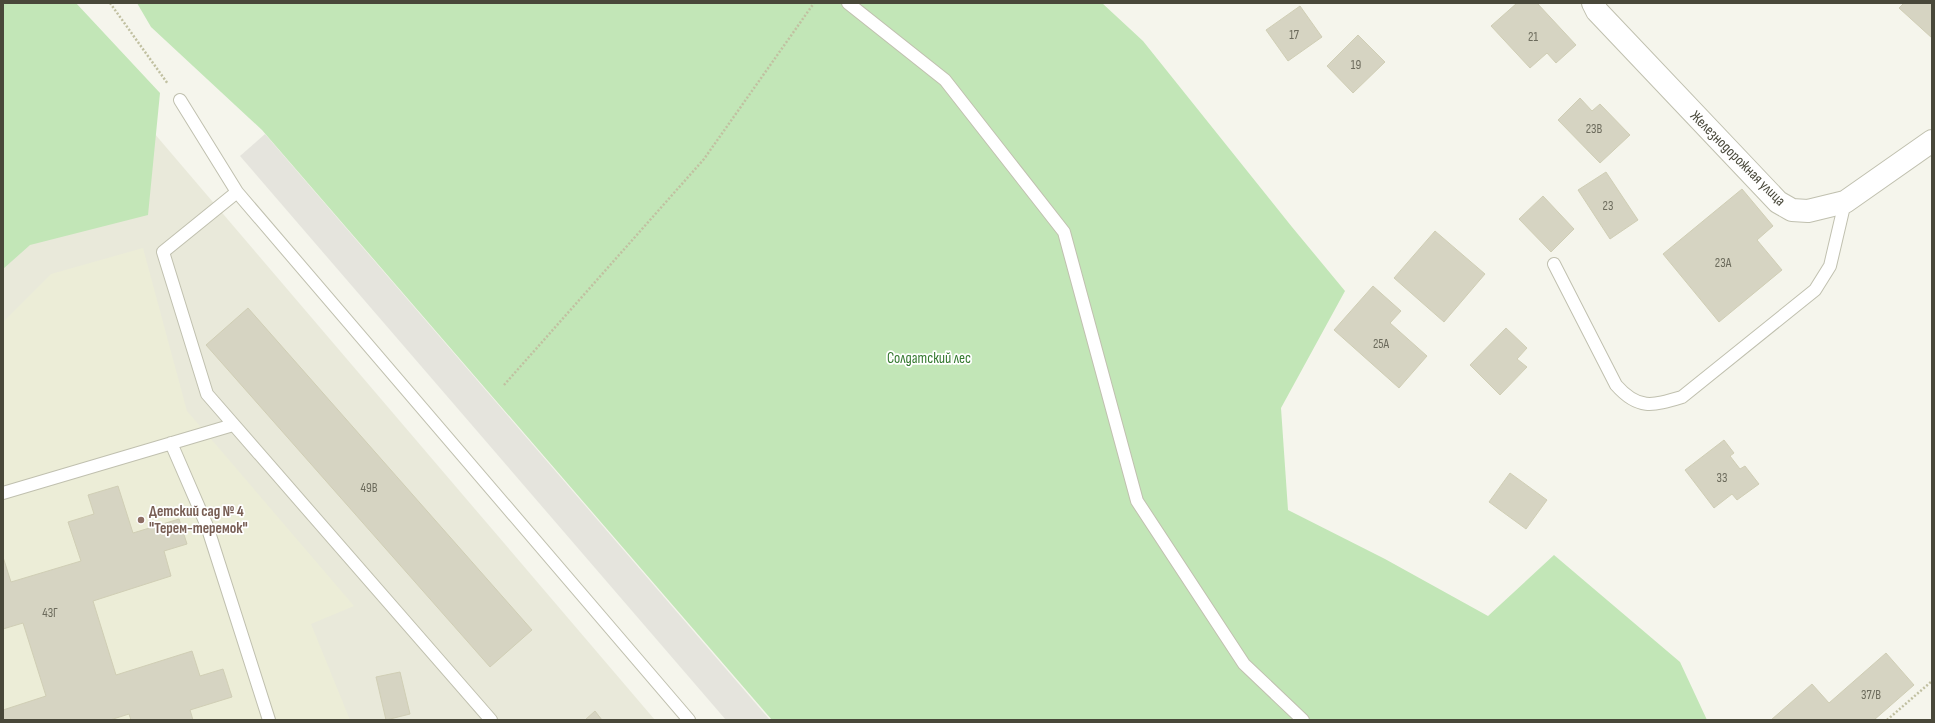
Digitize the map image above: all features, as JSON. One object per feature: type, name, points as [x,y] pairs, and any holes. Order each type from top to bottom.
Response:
[{"type":"street","name":"Железнодорожная улица","points":[[1593,3],[1597,11],[1778,202],[1792,210],[1808,211],[1845,202],[1932,141]]},
{"type":"lane","points":[[848,3],[945,80],[1064,232],[1136,501],[1244,664],[1303,720]]},
{"type":"lane","points":[[180,100],[237,192],[689,720]]},
{"type":"lane","points":[[237,192],[163,252],[207,394],[492,720]]},
{"type":"lane","points":[[1554,264],[1616,385],[1626,397],[1644,404],[1661,404],[1682,397],[1815,290],[1830,266],[1845,202]]},
{"type":"lane","points":[[3,493],[234,425]]},
{"type":"lane","points":[[171,443],[207,526],[269,720]]},
{"type":"path","points":[[110,3],[180,100]]},
{"type":"path","points":[[504,385],[704,159],[814,3]]},
{"type":"path","points":[[1887,720],[1932,681]]},
{"type":"shaded area","points":[[3,3],[43,3],[655,720],[3,720]]},
{"type":"shaded area","points":[[265,134],[770,720],[726,720],[240,156]]},
{"type":"shaded area","name":"Детский сад № 4 \"Терем-теремок\"","points":[[143,248],[187,411],[354,606],[311,624],[350,720],[3,720],[3,322],[51,274]]},
{"type":"green space","points":[[3,3],[76,3],[160,93],[148,215],[30,245],[3,269]]},
{"type":"green space","name":"Солдатский лес","points":[[137,3],[1102,3],[1143,41],[1345,291],[1281,408],[1288,510],[1385,559],[1488,616],[1554,555],[1680,662],[1707,720],[772,720],[262,130],[151,27]]},
{"type":"building","points":[[1517,3],[1537,3],[1576,45],[1556,63],[1547,53],[1530,68],[1491,26]]},
{"type":"building","points":[[1904,3],[1932,3],[1932,38],[1899,8]]},
{"type":"building","points":[[1300,6],[1322,37],[1288,61],[1266,30]]},
{"type":"building","points":[[1358,35],[1385,62],[1353,93],[1327,66]]},
{"type":"building","points":[[1580,98],[1592,111],[1600,104],[1630,135],[1600,163],[1558,120]]},
{"type":"building","points":[[1606,172],[1638,220],[1610,239],[1578,190]]},
{"type":"building","points":[[1742,189],[1773,226],[1757,240],[1782,270],[1719,322],[1663,254]]},
{"type":"building","points":[[1543,196],[1574,229],[1551,252],[1519,219]]},
{"type":"building","points":[[1435,231],[1485,274],[1444,322],[1394,278]]},
{"type":"building","points":[[1373,286],[1401,311],[1390,323],[1427,356],[1399,388],[1334,330]]},
{"type":"building","points":[[248,308],[532,630],[490,667],[206,345]]},
{"type":"building","points":[[1506,328],[1527,348],[1517,359],[1527,367],[1500,395],[1470,365]]},
{"type":"building","points":[[1724,440],[1734,453],[1730,456],[1740,469],[1745,466],[1759,484],[1737,500],[1732,494],[1714,508],[1685,470]]},
{"type":"building","points":[[1510,473],[1547,500],[1526,529],[1489,502]]},
{"type":"building","points":[[118,486],[133,533],[179,519],[187,544],[164,551],[171,576],[93,601],[116,675],[192,651],[200,676],[223,669],[232,697],[190,710],[193,720],[131,720],[129,714],[110,720],[3,720],[3,710],[46,696],[23,623],[3,629],[3,557],[11,582],[81,561],[68,522],[94,514],[88,495]]},
{"type":"building","points":[[1886,653],[1914,685],[1874,720],[1771,720],[1812,684],[1829,703]]},
{"type":"building","points":[[400,672],[410,714],[386,720],[376,677]]},
{"type":"building","points":[[595,711],[602,720],[585,720]]},
{"type":"place","name":"Детский сад № 4 \"Терем-теремок\"","points":[[141,520]]}]
